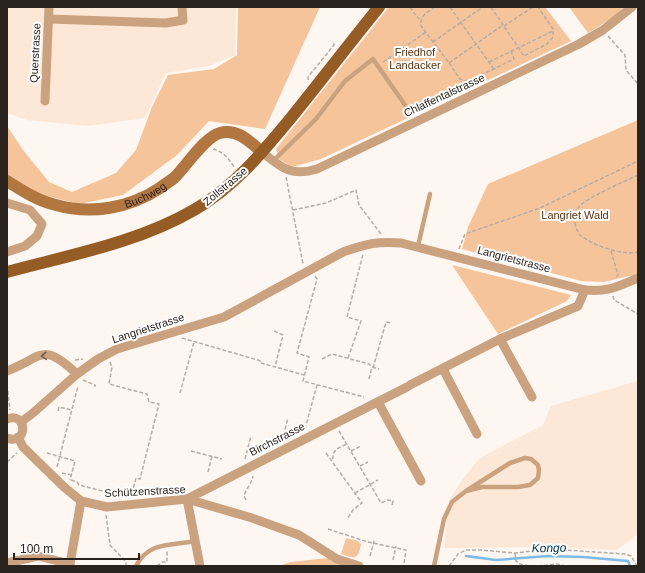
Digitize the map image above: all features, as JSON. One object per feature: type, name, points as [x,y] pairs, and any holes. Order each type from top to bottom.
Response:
[{"type":"main road","name":"Zollstrasse","points":[[7,272],[126,240],[143,234],[195,210],[216,196],[240,175],[262,152],[379,7]]},
{"type":"street","name":"Querstrasse","points":[[45,101],[49,7]]},
{"type":"street","points":[[49,20],[166,23],[183,20],[182,7]]},
{"type":"street","name":"Chlaffentalstrasse","points":[[262,152],[288,170],[305,172],[317,169],[579,44],[603,30],[632,7]]},
{"type":"street","name":"Buchweg","points":[[7,181],[36,198],[56,205],[75,209],[98,209],[125,205],[149,196],[173,179],[205,142],[219,133],[226,132],[239,135],[262,152]]},
{"type":"street","points":[[7,203],[30,210],[42,224],[37,236],[25,246],[7,252]]},
{"type":"street","name":"Langrietstrasse","points":[[21,422],[78,379],[90,364],[118,349],[224,316],[343,252],[361,246],[382,242],[418,246],[585,290],[611,290],[638,278]]},
{"type":"street","name":"Birchstrasse","points":[[187,499],[500,339],[578,306],[585,290]]},
{"type":"street","points":[[500,339],[532,397]]},
{"type":"street","points":[[7,371],[41,355],[54,356],[67,365],[78,379]]},
{"type":"street","points":[[443,368],[477,434]]},
{"type":"street","points":[[378,402],[421,481]]},
{"type":"street","points":[[7,438],[18,438],[23,432],[21,422],[16,418],[8,416]]},
{"type":"street","name":"Schützenstrasse","points":[[18,438],[23,447],[67,484],[81,501],[107,507],[131,500],[187,499],[258,519],[299,535],[336,562],[359,566]]},
{"type":"street","points":[[187,499],[200,566]]},
{"type":"street","points":[[7,563],[38,556],[70,565],[81,501]]},
{"type":"lane","points":[[273,161],[316,119],[346,81],[373,59],[405,105]]},
{"type":"lane","points":[[418,246],[430,194]]},
{"type":"lane","points":[[434,566],[444,519],[452,502],[466,491],[510,462],[525,458],[531,459],[538,465],[540,470],[538,478],[530,485],[518,487],[482,487],[466,491]]},
{"type":"lane","points":[[136,566],[141,556],[154,549],[167,544],[194,541]]},
{"type":"path","points":[[410,7],[417,17],[421,19]]},
{"type":"path","points":[[434,7],[422,16],[421,26],[460,79],[464,81],[473,79],[514,59],[511,51]]},
{"type":"path","points":[[450,7],[493,68]]},
{"type":"path","points":[[433,42],[483,7]]},
{"type":"path","points":[[491,7],[524,56],[549,42],[554,37],[553,31],[538,7]]},
{"type":"path","points":[[449,63],[533,7]]},
{"type":"path","points":[[603,30],[625,54],[626,70],[638,84]]},
{"type":"path","points":[[488,62],[553,31]]},
{"type":"path","points":[[378,66],[426,32]]},
{"type":"path","points":[[457,256],[461,240],[465,234],[540,208],[638,161]]},
{"type":"path","points":[[288,170],[286,176],[304,264],[295,278]]},
{"type":"path","points":[[638,175],[586,200],[578,208],[574,217],[575,226],[579,234],[590,242],[611,250],[634,253],[638,252]]},
{"type":"path","points":[[293,210],[326,203],[356,190],[359,205],[381,234],[382,242]]},
{"type":"path","points":[[611,250],[618,275],[613,282],[611,290],[614,300],[638,314]]},
{"type":"path","points":[[348,358],[361,321],[347,317],[363,256]]},
{"type":"path","points":[[317,279],[297,353],[309,356],[303,381],[364,397]]},
{"type":"path","points":[[369,379],[386,322],[392,323]]},
{"type":"path","points":[[274,331],[283,335],[274,367]]},
{"type":"path","points":[[176,332],[184,339],[304,375]]},
{"type":"path","points":[[180,394],[194,342]]},
{"type":"path","points":[[322,359],[332,354],[369,364],[373,368],[380,369]]},
{"type":"path","points":[[67,365],[71,360],[85,358]]},
{"type":"path","points":[[67,484],[77,482],[78,484],[115,494],[117,492],[131,500],[136,478],[140,479],[159,404],[149,402],[147,394],[109,384],[112,367],[110,361]]},
{"type":"path","points":[[71,475],[59,472],[54,473],[60,457],[72,410],[78,379],[95,385],[95,387]]},
{"type":"path","points":[[304,439],[303,434],[317,384]]},
{"type":"path","points":[[7,385],[8,416]]},
{"type":"path","points":[[58,410],[59,407],[72,410]]},
{"type":"path","points":[[282,450],[280,445],[288,418]]},
{"type":"path","points":[[335,424],[381,503],[388,500],[393,501],[392,505]]},
{"type":"path","points":[[246,500],[244,496],[252,478],[248,467],[244,462],[251,436]]},
{"type":"path","points":[[331,460],[335,450],[347,444]]},
{"type":"path","points":[[351,451],[361,446]]},
{"type":"path","points":[[7,462],[23,447]]},
{"type":"path","points":[[191,451],[222,459]]},
{"type":"path","points":[[47,453],[75,461],[67,484]]},
{"type":"path","points":[[326,453],[362,503],[353,510],[347,519]]},
{"type":"path","points":[[208,472],[212,456]]},
{"type":"path","points":[[360,466],[368,462]]},
{"type":"path","points":[[355,493],[378,480]]},
{"type":"path","points":[[107,507],[106,516],[110,545],[126,562],[126,566]]},
{"type":"path","points":[[328,529],[406,550],[404,563]]},
{"type":"path","points":[[370,556],[373,542]]},
{"type":"path","points":[[157,566],[167,562],[167,544]]},
{"type":"path","points":[[393,560],[395,547]]},
{"type":"path","points":[[449,566],[458,554],[466,550],[515,554],[550,549],[617,552],[631,556],[637,566]]},
{"type":"path","points":[[515,554],[516,561],[520,564],[528,566]]},
{"type":"path","points":[[538,566],[557,564],[565,566]]},
{"type":"shaded area","points":[[7,7],[236,7],[235,55],[209,66],[166,73],[145,118],[88,126],[27,120],[7,113]]},
{"type":"shaded area","points":[[638,381],[638,534],[617,550],[551,547],[444,548],[449,500],[465,476],[480,458],[543,425],[551,406]]},
{"type":"green space","points":[[238,7],[320,7],[265,129],[209,121],[177,155],[123,195],[79,204],[47,196],[7,179],[7,126],[23,150],[49,182],[72,192],[116,173],[136,150],[152,107],[168,75],[214,69],[237,55]]},
{"type":"green space","name":"Friedhof Landacker","points":[[389,7],[545,7],[571,41],[321,159],[292,167],[279,159],[276,149]]},
{"type":"green space","points":[[569,7],[624,7],[614,17],[588,33]]},
{"type":"green space","name":"Langriet Wald","points":[[638,120],[638,274],[604,282],[581,281],[462,249],[468,227],[488,184]]},
{"type":"green space","points":[[452,265],[571,295],[567,301],[498,334]]},
{"type":"green space","points":[[346,538],[358,541],[361,544],[357,556],[350,557],[341,554]]},
{"type":"green space","points":[[328,558],[347,566],[279,566],[291,562]]},
{"type":"waterway","name":"Kongo","points":[[466,556],[496,560],[548,556],[583,557],[628,561],[630,566]]}]
